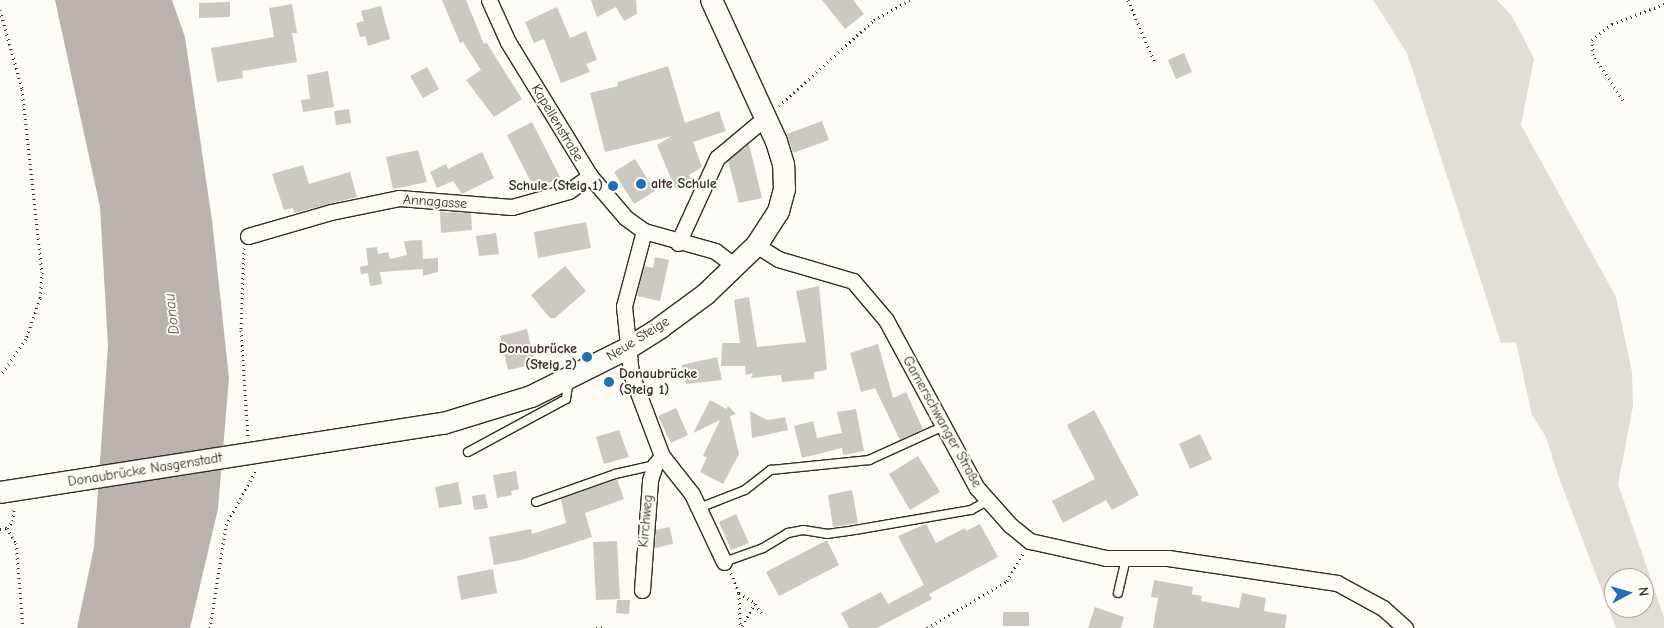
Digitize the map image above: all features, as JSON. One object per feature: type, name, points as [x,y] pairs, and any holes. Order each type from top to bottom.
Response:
[{"type":"main road","name":"Neue Steige","points":[[244,447],[265,452],[443,422],[504,406],[570,378],[627,348],[705,294],[735,266],[756,245],[778,211],[784,189],[783,164],[767,116],[711,0]]},
{"type":"main road","name":"Donaubrücke Nasgenstadt","points":[[6,491],[50,485],[244,447]]},
{"type":"street","name":"Kapellenstraße","points":[[489,0],[508,42],[590,176],[626,218],[644,231],[715,251],[735,266]]},
{"type":"street","points":[[678,242],[717,158],[767,116]]},
{"type":"street","name":"Annagasse","points":[[248,236],[363,204],[399,198],[512,207],[569,191],[590,176]]},
{"type":"street","points":[[644,231],[624,306],[627,348],[642,410],[658,461],[692,494],[728,567]]},
{"type":"street","name":"Gamerschwanger Straße","points":[[756,245],[778,259],[852,282],[886,320],[987,501],[1030,541]]},
{"type":"street","name":"Kirchweg","points":[[642,590],[646,522],[658,461]]},
{"type":"street","points":[[1030,541],[1106,558],[1168,558],[1336,583],[1382,608],[1405,628]]},
{"type":"lane","points":[[468,452],[566,399],[570,378]]},
{"type":"lane","points":[[699,508],[745,490],[771,470],[869,460],[944,426]]},
{"type":"lane","points":[[536,502],[658,461]]},
{"type":"lane","points":[[728,567],[788,533],[803,530],[827,534],[855,530],[971,510],[987,501]]},
{"type":"lane","points":[[1118,593],[1126,558]]},
{"type":"path","points":[[767,116],[874,20],[910,0]]},
{"type":"path","points":[[1128,0],[1155,63]]},
{"type":"path","points":[[1623,100],[1593,55],[1592,40],[1612,24],[1664,4]]},
{"type":"path","points":[[0,10],[22,89],[42,272],[40,298],[26,339],[0,376]]},
{"type":"path","points":[[244,447],[241,330],[243,251],[248,236]]},
{"type":"path","points":[[210,628],[226,525],[265,452]]},
{"type":"path","points":[[6,491],[15,510],[8,528],[16,543],[23,628]]},
{"type":"path","points":[[0,530],[8,528]]},
{"type":"path","points":[[927,628],[1007,581],[1030,541]]},
{"type":"path","points":[[728,567],[739,593],[741,628]]},
{"type":"path","points":[[739,593],[755,603],[760,613]]},
{"type":"path","points":[[741,628],[755,603]]},
{"type":"path","points":[[596,628],[605,627]]},
{"type":"shaded area","points":[[1373,0],[1497,0],[1512,16],[1534,59],[1521,125],[1616,297],[1632,372],[1633,406],[1618,484],[1647,568],[1604,568],[1604,596],[1558,475],[1546,437],[1532,415],[1516,342],[1501,343],[1407,53]]},
{"type":"shaded area","points":[[1654,588],[1664,617],[1664,628],[1616,628],[1612,618],[1654,618]]},
{"type":"water","name":"Donau","points":[[55,0],[172,0],[185,37],[212,220],[229,378],[218,509],[190,628],[77,628],[94,547],[108,346],[100,207]]},
{"type":"building","points":[[442,0],[466,0],[484,44],[486,42],[522,99],[494,117],[466,80],[481,70],[463,42],[460,43]]},
{"type":"building","points":[[591,0],[636,0],[637,14],[624,21],[616,7],[597,17]]},
{"type":"building","points":[[822,0],[853,0],[864,14],[845,29]]},
{"type":"building","points":[[230,2],[230,17],[199,18],[199,3]]},
{"type":"building","points":[[292,4],[297,33],[292,33],[297,62],[242,71],[243,78],[217,82],[211,48],[274,37],[269,8]]},
{"type":"building","points":[[381,6],[390,39],[368,46],[365,36],[360,37],[356,23],[364,21],[361,11]]},
{"type":"building","points":[[557,7],[570,38],[586,31],[597,60],[586,64],[590,72],[561,83],[544,39],[534,43],[525,22]]},
{"type":"building","points":[[1184,53],[1192,72],[1176,79],[1168,60]]},
{"type":"building","points":[[668,66],[685,123],[719,111],[726,131],[693,142],[702,167],[689,175],[692,181],[675,188],[657,145],[672,136],[605,152],[590,93],[618,86],[618,82]]},
{"type":"building","points":[[427,67],[439,89],[423,98],[410,76]]},
{"type":"building","points":[[328,71],[334,107],[303,112],[301,100],[310,99],[307,75]]},
{"type":"building","points":[[349,109],[351,123],[336,125],[334,111]]},
{"type":"building","points":[[822,121],[829,140],[793,153],[787,134]]},
{"type":"building","points":[[532,122],[560,177],[535,190],[507,135]]},
{"type":"building","points":[[749,144],[762,198],[739,203],[728,161]]},
{"type":"building","points":[[418,150],[427,182],[393,189],[386,157]]},
{"type":"building","points":[[482,152],[494,178],[462,194],[453,181],[437,188],[430,172],[446,164],[448,169]]},
{"type":"building","name":"alte Schule","points":[[635,159],[655,191],[634,204],[614,172]]},
{"type":"building","points":[[303,165],[309,184],[350,172],[357,197],[294,213],[293,208],[284,210],[272,174]]},
{"type":"building","points":[[440,212],[471,213],[472,230],[441,233]]},
{"type":"building","points":[[586,222],[591,248],[538,258],[534,232]]},
{"type":"building","points":[[496,233],[499,254],[479,256],[476,236]]},
{"type":"building","points":[[422,240],[423,259],[438,258],[438,272],[423,276],[423,269],[380,272],[382,284],[370,286],[368,273],[361,274],[360,267],[368,265],[366,248],[377,247],[378,254],[388,252],[390,259],[407,255],[404,241]]},
{"type":"building","points":[[655,257],[669,260],[660,301],[637,296],[644,266],[653,268]]},
{"type":"building","points":[[565,266],[586,291],[555,318],[550,318],[531,295]]},
{"type":"building","points":[[819,286],[827,370],[814,372],[814,379],[782,382],[781,375],[751,378],[753,373],[746,375],[745,366],[721,366],[722,343],[740,343],[734,300],[749,297],[757,347],[806,342],[796,291]]},
{"type":"building","points":[[527,329],[535,364],[508,370],[500,336]]},
{"type":"building","points":[[878,344],[893,398],[906,392],[923,429],[900,440],[875,388],[861,392],[850,353]]},
{"type":"building","points":[[717,357],[722,380],[686,384],[682,365]]},
{"type":"building","points":[[710,400],[726,409],[728,406],[736,414],[730,416],[739,454],[723,484],[700,472],[707,457],[703,456],[720,420],[693,433]]},
{"type":"building","points":[[676,408],[688,435],[671,443],[658,416]]},
{"type":"building","points":[[856,409],[864,451],[843,455],[842,448],[802,458],[794,426],[813,421],[817,438],[842,433],[837,412]]},
{"type":"building","points":[[1094,410],[1139,495],[1112,510],[1106,500],[1063,523],[1052,501],[1095,479],[1067,425]]},
{"type":"building","points":[[750,411],[767,420],[785,417],[788,430],[752,438]]},
{"type":"building","points":[[619,430],[629,457],[604,464],[596,437]]},
{"type":"building","points":[[1200,434],[1212,459],[1190,469],[1179,444]]},
{"type":"building","points":[[918,456],[940,492],[910,510],[889,474]]},
{"type":"building","points":[[516,471],[519,489],[511,491],[512,495],[497,498],[493,475]]},
{"type":"building","points":[[617,479],[624,499],[585,513],[592,537],[521,560],[494,565],[489,537],[531,529],[532,534],[566,523],[561,499]]},
{"type":"building","points":[[458,482],[462,504],[439,508],[435,487]]},
{"type":"building","points":[[852,490],[858,523],[833,527],[828,495]]},
{"type":"building","points":[[485,494],[488,508],[474,510],[472,496]]},
{"type":"building","points":[[736,514],[749,543],[731,550],[719,522]]},
{"type":"building","points":[[926,524],[936,543],[965,528],[966,531],[980,524],[998,557],[929,594],[932,599],[877,628],[849,628],[841,613],[881,592],[888,604],[924,585],[898,536]]},
{"type":"building","points":[[670,527],[673,544],[655,548],[656,530]]},
{"type":"building","points":[[827,540],[839,565],[779,596],[766,572]]},
{"type":"building","points":[[617,541],[620,599],[596,600],[593,542]]},
{"type":"building","points":[[493,569],[497,593],[461,600],[457,576]]},
{"type":"building","points":[[1154,580],[1193,587],[1192,594],[1202,596],[1201,601],[1239,608],[1242,593],[1266,598],[1264,611],[1287,615],[1285,628],[1153,628],[1158,598],[1151,597]]},
{"type":"building","points":[[617,600],[630,600],[629,614],[616,613]]},
{"type":"building","points":[[1095,607],[1124,617],[1121,628],[1088,628]]},
{"type":"building","points":[[1003,612],[1029,612],[1029,626],[1003,626]]},
{"type":"place","name":"alte Schule","points":[[641,184]]},
{"type":"place","name":"Schule (Steig 1)","points":[[613,186]]},
{"type":"place","name":"Donaubrücke (Steig 2)","points":[[587,357]]},
{"type":"place","name":"Donaubrücke (Steig 1)","points":[[609,382]]}]
